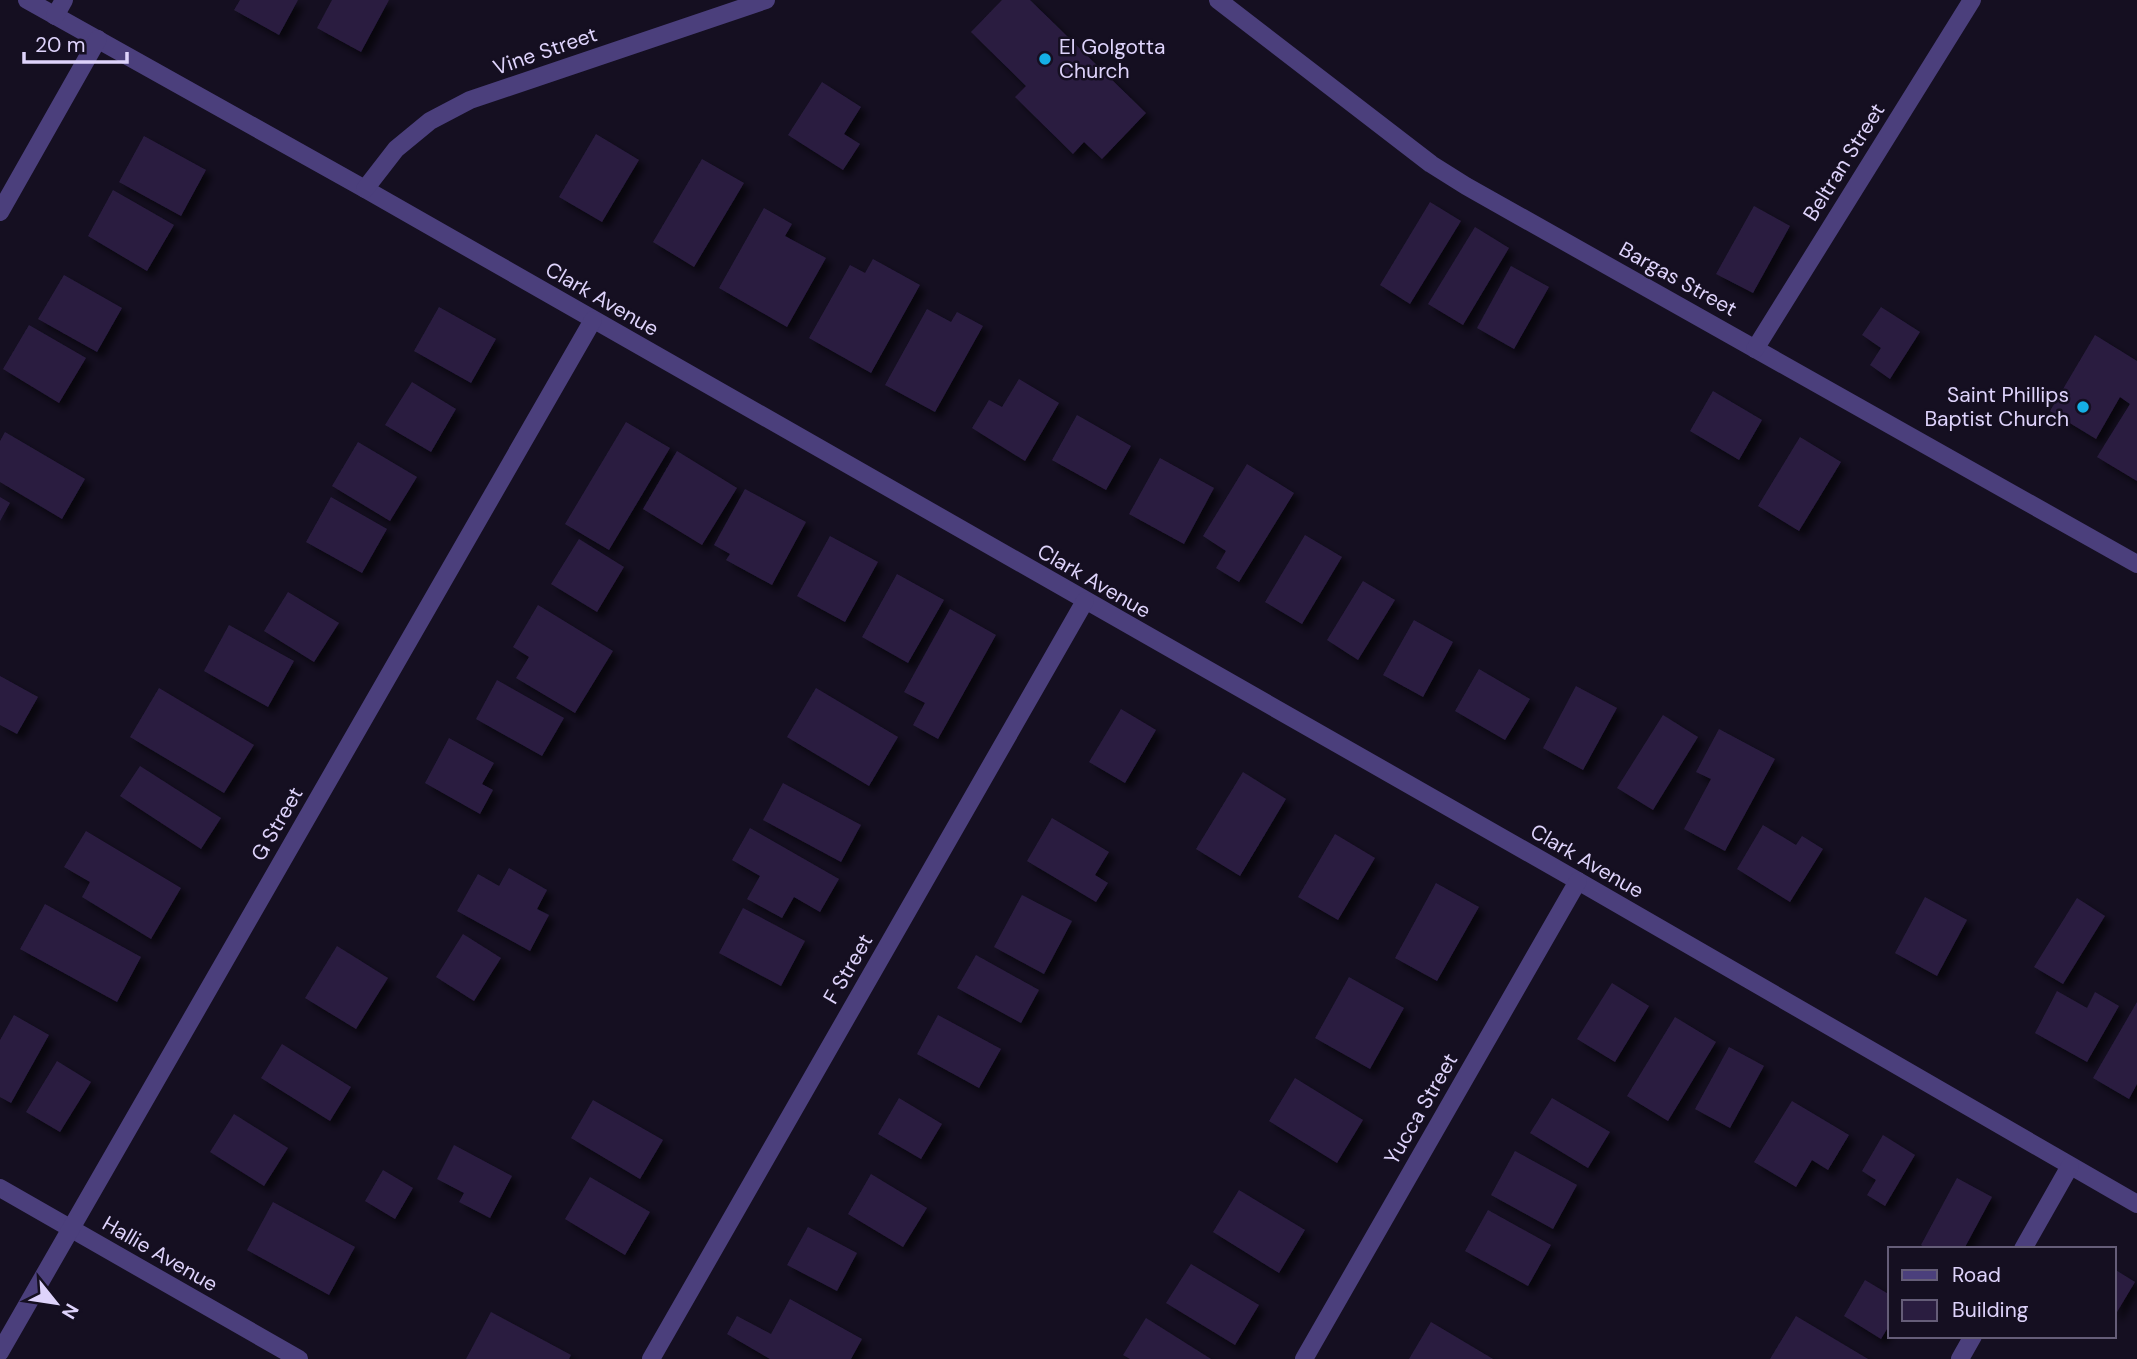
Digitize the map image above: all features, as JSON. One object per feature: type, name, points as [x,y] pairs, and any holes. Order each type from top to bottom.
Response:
[{"type":"street","name":"Clark Avenue","points":[[27,0],[60,8],[98,39],[1578,881],[2137,1204]]},
{"type":"street","name":"Vine Street","points":[[365,189],[396,149],[430,121],[470,100],[766,0]]},
{"type":"street","name":"Bargas Street","points":[[1218,0],[1432,164],[1466,186],[2137,564]]},
{"type":"street","name":"Beltran Street","points":[[1755,349],[1972,0]]},
{"type":"street","points":[[0,212],[98,39]]},
{"type":"street","name":"G Street","points":[[0,1352],[593,320]]},
{"type":"street","name":"F Street","points":[[651,1359],[1085,601]]},
{"type":"street","name":"Yucca Street","points":[[1304,1359],[1578,881]]},
{"type":"street","points":[[2024,1247],[2070,1166]]},
{"type":"street","name":"Hallie Avenue","points":[[0,1188],[299,1359]]},
{"type":"street","points":[[1960,1359],[1972,1338]]},
{"type":"building","points":[[240,0],[298,0],[279,35],[234,10]]},
{"type":"building","points":[[332,0],[389,0],[361,52],[317,28]]},
{"type":"building","name":"El Golgotta Church","points":[[1002,0],[1030,0],[1146,113],[1102,159],[1084,142],[1073,154],[1015,97],[1026,86],[971,32]]},
{"type":"building","points":[[822,82],[861,107],[844,134],[860,144],[843,170],[788,135]]},
{"type":"building","points":[[596,134],[639,160],[602,222],[559,197]]},
{"type":"building","points":[[144,136],[206,170],[181,216],[119,182]]},
{"type":"building","points":[[702,159],[744,183],[694,267],[653,242]]},
{"type":"building","points":[[113,190],[174,225],[147,271],[88,236]]},
{"type":"building","points":[[1430,202],[1461,221],[1410,304],[1380,285]]},
{"type":"building","points":[[1754,206],[1790,226],[1753,293],[1716,274]]},
{"type":"building","points":[[764,208],[792,224],[785,236],[826,258],[787,327],[719,288]]},
{"type":"building","points":[[1475,227],[1509,248],[1463,325],[1428,304]]},
{"type":"building","points":[[873,259],[920,285],[871,373],[809,338],[850,265],[865,273]]},
{"type":"building","points":[[1511,266],[1549,287],[1514,349],[1477,328]]},
{"type":"building","points":[[64,275],[122,308],[97,352],[38,319]]},
{"type":"building","points":[[439,307],[496,339],[471,383],[414,351]]},
{"type":"building","points":[[1881,307],[1920,332],[1890,379],[1870,365],[1881,348],[1862,335]]},
{"type":"building","points":[[927,309],[951,322],[957,312],[983,326],[935,412],[885,385]]},
{"type":"building","points":[[29,325],[86,358],[59,403],[3,369]]},
{"type":"building","name":"Saint Phillips Baptist Church","points":[[2095,335],[2137,361],[2137,481],[2097,457],[2130,404],[2120,397],[2096,439],[2050,411]]},
{"type":"building","points":[[1019,379],[1059,403],[1025,461],[972,428],[989,400],[1002,407]]},
{"type":"building","points":[[412,382],[456,409],[431,452],[385,425]]},
{"type":"building","points":[[1713,391],[1762,420],[1739,460],[1690,431]]},
{"type":"building","points":[[1077,415],[1131,446],[1106,490],[1052,460]]},
{"type":"building","points":[[626,422],[670,448],[609,550],[565,524]]},
{"type":"building","points":[[5,432],[85,479],[62,519],[0,482],[0,441]]},
{"type":"building","points":[[1800,437],[1841,462],[1799,531],[1758,506]]},
{"type":"building","points":[[358,442],[417,477],[390,521],[332,486]]},
{"type":"building","points":[[677,451],[737,488],[702,545],[643,509]]},
{"type":"building","points":[[1160,458],[1214,488],[1184,544],[1129,514]]},
{"type":"building","points":[[1247,464],[1294,493],[1239,582],[1216,568],[1226,551],[1203,536]]},
{"type":"building","points":[[745,489],[806,522],[772,585],[726,560],[730,554],[714,545]]},
{"type":"building","points":[[0,497],[10,503],[0,521]]},
{"type":"building","points":[[331,497],[387,529],[362,573],[306,542]]},
{"type":"building","points":[[1305,535],[1342,557],[1302,624],[1265,602]]},
{"type":"building","points":[[830,536],[878,562],[845,622],[797,596]]},
{"type":"building","points":[[579,539],[624,567],[597,612],[551,584]]},
{"type":"building","points":[[897,574],[944,600],[908,663],[862,637]]},
{"type":"building","points":[[1363,581],[1395,600],[1358,660],[1327,640]]},
{"type":"building","points":[[288,592],[339,623],[314,662],[264,631]]},
{"type":"building","points":[[538,605],[613,651],[575,713],[516,678],[529,657],[513,647]]},
{"type":"building","points":[[950,609],[996,635],[938,739],[913,725],[925,703],[904,692]]},
{"type":"building","points":[[1414,620],[1453,642],[1423,697],[1383,675]]},
{"type":"building","points":[[229,625],[294,661],[268,707],[204,671]]},
{"type":"building","points":[[1479,669],[1530,699],[1505,740],[1455,711]]},
{"type":"building","points":[[0,676],[38,697],[17,734],[0,725]]},
{"type":"building","points":[[497,680],[564,718],[542,756],[476,719]]},
{"type":"building","points":[[1576,686],[1617,708],[1583,770],[1543,748]]},
{"type":"building","points":[[159,688],[254,745],[224,793],[130,737]]},
{"type":"building","points":[[816,688],[898,737],[869,786],[787,737]]},
{"type":"building","points":[[1121,709],[1156,730],[1125,783],[1089,762]]},
{"type":"building","points":[[1663,715],[1698,737],[1653,810],[1617,788]]},
{"type":"building","points":[[1719,729],[1775,759],[1725,851],[1684,829],[1711,779],[1696,772]]},
{"type":"building","points":[[449,738],[494,763],[482,784],[493,790],[480,814],[425,783]]},
{"type":"building","points":[[140,766],[221,818],[201,849],[120,796]]},
{"type":"building","points":[[1243,772],[1286,799],[1240,876],[1196,849]]},
{"type":"building","points":[[783,783],[861,825],[841,862],[763,820]]},
{"type":"building","points":[[1052,818],[1109,852],[1095,875],[1108,883],[1096,902],[1027,861]]},
{"type":"building","points":[[1763,825],[1796,845],[1802,836],[1823,849],[1790,902],[1737,869]]},
{"type":"building","points":[[750,828],[839,879],[820,912],[794,897],[782,918],[747,899],[760,876],[732,860]]},
{"type":"building","points":[[86,831],[181,888],[151,939],[82,897],[90,882],[64,867]]},
{"type":"building","points":[[1335,834],[1375,858],[1338,920],[1298,897]]},
{"type":"building","points":[[509,868],[547,890],[537,909],[549,915],[530,951],[457,911],[478,874],[499,886]]},
{"type":"building","points":[[1436,883],[1479,907],[1437,981],[1395,958]]},
{"type":"building","points":[[1022,895],[1072,921],[1044,974],[994,947]]},
{"type":"building","points":[[1925,897],[1967,920],[1937,976],[1895,953]]},
{"type":"building","points":[[2077,898],[2105,916],[2063,984],[2034,967]]},
{"type":"building","points":[[45,904],[141,957],[117,1002],[20,949]]},
{"type":"building","points":[[743,908],[805,941],[781,986],[719,953]]},
{"type":"building","points":[[463,934],[501,958],[474,1001],[436,977]]},
{"type":"building","points":[[337,946],[388,978],[356,1029],[305,998]]},
{"type":"building","points":[[976,955],[1039,990],[1021,1023],[957,988]]},
{"type":"building","points":[[1349,977],[1404,1008],[1370,1069],[1315,1038]]},
{"type":"building","points":[[1612,983],[1649,1006],[1615,1062],[1577,1039]]},
{"type":"building","points":[[2057,991],[2087,1008],[2095,992],[2119,1006],[2087,1062],[2035,1033]]},
{"type":"building","points":[[2137,1002],[2137,1084],[2129,1099],[2093,1078]]},
{"type":"building","points":[[14,1015],[49,1035],[11,1103],[0,1097],[0,1040]]},
{"type":"building","points":[[938,1015],[1001,1049],[979,1088],[917,1054]]},
{"type":"building","points":[[1675,1017],[1716,1042],[1668,1121],[1627,1096]]},
{"type":"building","points":[[282,1044],[351,1087],[330,1121],[261,1078]]},
{"type":"building","points":[[1729,1047],[1764,1066],[1730,1128],[1695,1109]]},
{"type":"building","points":[[57,1061],[91,1082],[60,1132],[26,1112]]},
{"type":"building","points":[[1295,1078],[1363,1120],[1337,1163],[1269,1121]]},
{"type":"building","points":[[899,1098],[942,1124],[921,1159],[878,1134]]},
{"type":"building","points":[[1552,1098],[1610,1132],[1588,1168],[1530,1133]]},
{"type":"building","points":[[593,1100],[663,1140],[640,1179],[571,1138]]},
{"type":"building","points":[[1792,1101],[1849,1135],[1828,1170],[1812,1160],[1796,1187],[1754,1162]]},
{"type":"building","points":[[234,1114],[288,1148],[264,1186],[210,1152]]},
{"type":"building","points":[[1883,1135],[1915,1155],[1885,1206],[1867,1195],[1876,1180],[1862,1171]]},
{"type":"building","points":[[454,1145],[512,1176],[490,1218],[459,1202],[464,1193],[437,1179]]},
{"type":"building","points":[[1515,1151],[1577,1185],[1553,1229],[1491,1195]]},
{"type":"building","points":[[383,1170],[413,1188],[395,1219],[365,1201]]},
{"type":"building","points":[[871,1174],[927,1208],[903,1247],[848,1214]]},
{"type":"building","points":[[590,1177],[650,1212],[625,1255],[565,1219]]},
{"type":"building","points":[[1957,1178],[1992,1197],[1965,1247],[1921,1245]]},
{"type":"building","points":[[1239,1190],[1305,1230],[1279,1273],[1213,1232]]},
{"type":"building","points":[[273,1202],[355,1247],[329,1295],[247,1250]]},
{"type":"building","points":[[1488,1210],[1551,1245],[1528,1286],[1465,1251]]},
{"type":"building","points":[[808,1227],[857,1253],[837,1291],[787,1265]]},
{"type":"building","points":[[1191,1264],[1259,1305],[1235,1345],[1166,1303]]},
{"type":"building","points":[[2116,1270],[2135,1282],[2116,1314]]},
{"type":"building","points":[[1865,1280],[1888,1294],[1888,1327],[1881,1339],[1844,1316]]},
{"type":"building","points":[[790,1299],[862,1339],[851,1359],[770,1359],[727,1334],[737,1316],[771,1334]]},
{"type":"building","points":[[491,1312],[571,1355],[569,1359],[466,1359]]},
{"type":"building","points":[[1796,1316],[1868,1359],[1770,1359]]},
{"type":"building","points":[[1146,1318],[1211,1359],[1130,1359],[1123,1355]]},
{"type":"building","points":[[1431,1322],[1493,1359],[1409,1359]]},
{"type":"place","name":"El Golgotta Church","points":[[1045,59]]},
{"type":"place","name":"Saint Phillips Baptist Church","points":[[2083,407]]}]
